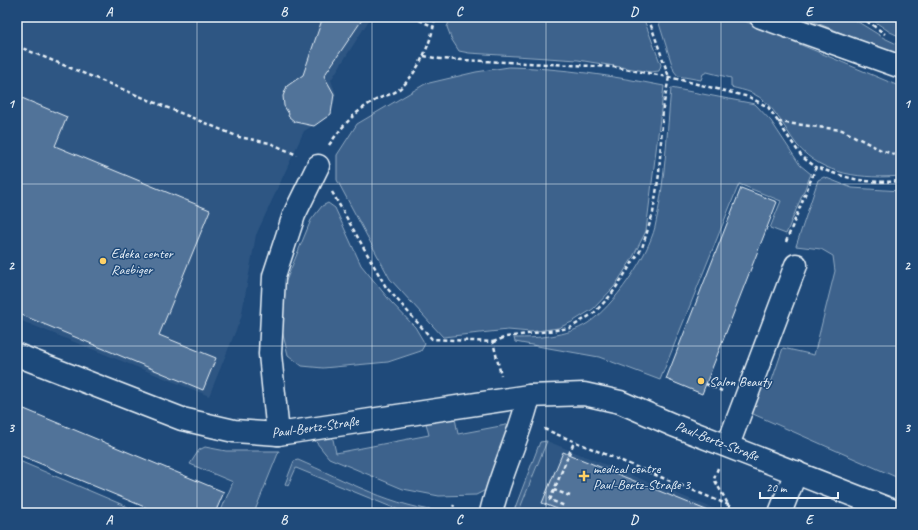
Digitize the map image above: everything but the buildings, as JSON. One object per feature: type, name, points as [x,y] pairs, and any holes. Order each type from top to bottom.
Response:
[{"type":"street","points":[[770,19],[901,67]]},
{"type":"street","points":[[278,434],[270,354],[274,276],[294,215],[318,166]]},
{"type":"street","points":[[728,445],[796,265]]},
{"type":"street","name":"Paul-Bertz-Straße","points":[[17,355],[182,419],[234,431],[278,434],[506,399],[529,396],[584,394],[620,402],[673,425],[728,445],[899,513]]},
{"type":"street","points":[[491,513],[497,489],[524,420],[529,396]]},
{"type":"street","points":[[780,513],[796,472]]},
{"type":"path","points":[[413,17],[434,27]]},
{"type":"path","points":[[435,17],[434,27],[424,56],[412,75],[398,90],[377,99],[351,116],[330,144],[318,166],[386,287],[432,339],[493,342],[506,337],[570,328],[594,313],[611,295],[642,248],[653,213],[659,174],[663,108],[669,76],[648,17]]},
{"type":"path","points":[[861,17],[887,35]]},
{"type":"path","points":[[17,46],[239,137],[270,143],[292,152]]},
{"type":"path","points":[[424,56],[440,59],[614,67],[669,76],[749,96],[768,107],[802,158],[816,168],[850,180],[881,183],[901,181]]},
{"type":"path","points":[[778,122],[842,130],[881,150],[901,157]]},
{"type":"path","points":[[796,265],[784,247],[816,168]]},
{"type":"path","points":[[493,342],[506,399]]},
{"type":"path","points":[[706,384],[725,392]]},
{"type":"path","points":[[524,420],[731,506]]},
{"type":"path","points":[[565,506],[550,500],[574,442]]},
{"type":"path","points":[[728,445],[714,479],[731,506],[733,513]]},
{"type":"path","points":[[554,490],[570,496]]},
{"type":"path","points":[[450,513],[454,505]]},
{"type":"path","points":[[724,513],[731,506]]},
{"type":"shaded area","points":[[17,17],[371,17],[331,80],[336,94],[331,115],[304,131],[256,235],[241,318],[209,396],[17,319]]},
{"type":"shaded area","points":[[451,17],[643,17],[661,65],[659,71],[651,72],[578,60],[469,53],[459,51],[452,40],[447,27]]},
{"type":"shaded area","points":[[657,17],[735,17],[901,87],[901,176],[859,176],[832,169],[807,155],[797,145],[778,116],[760,97],[744,90],[731,87],[731,78],[707,72],[703,74],[701,80],[678,76],[674,71]]},
{"type":"shaded area","points":[[802,17],[850,17],[884,38],[901,46],[901,57]]},
{"type":"shaded area","points":[[868,17],[901,17],[901,37],[890,32]]},
{"type":"shaded area","points":[[509,67],[587,73],[664,86],[646,231],[632,259],[614,287],[593,309],[572,322],[558,328],[530,332],[508,330],[443,337],[390,279],[337,180],[337,155],[357,124],[425,84],[476,72]]},
{"type":"shaded area","points":[[671,88],[755,104],[771,121],[800,165],[811,174],[786,234],[770,228],[781,201],[739,184],[660,380],[599,357],[515,342],[514,338],[552,336],[580,328],[598,315],[608,305],[637,266],[651,239],[655,227],[661,193]]},
{"type":"shaded area","points":[[824,177],[852,188],[901,191],[901,466],[896,477],[744,410],[759,380],[771,383],[783,348],[814,355],[835,271],[833,256],[821,249],[796,246],[818,180]]},
{"type":"shaded area","points":[[328,203],[335,208],[361,265],[391,302],[415,327],[425,344],[421,351],[388,362],[323,368],[302,366],[288,355],[282,331],[283,288],[311,220],[322,206]]},
{"type":"shaded area","points":[[455,418],[458,434],[511,424],[494,486],[476,495],[439,496],[403,489],[329,458],[312,437],[332,435],[336,453],[429,435],[426,423]]},
{"type":"shaded area","name":"medical centre Paul-Bertz-Straße 3","points":[[547,441],[722,512],[518,513]]},
{"type":"shaded area","points":[[547,441],[518,513],[513,513],[540,442]]},
{"type":"shaded area","points":[[205,447],[226,451],[279,451],[254,513],[220,513],[233,482],[190,464],[199,450]]},
{"type":"shaded area","points":[[17,460],[142,513],[17,513]]},
{"type":"shaded area","points":[[298,460],[389,499],[408,505],[447,512],[406,513],[296,468],[288,486],[285,484],[294,461]]},
{"type":"place","name":"Edeka center Raebiger","points":[[103,261]]},
{"type":"place","name":"Salon Beauty","points":[[701,381]]},
{"type":"place","name":"medical centre Paul-Bertz-Straße 3","points":[[584,476]]}]
